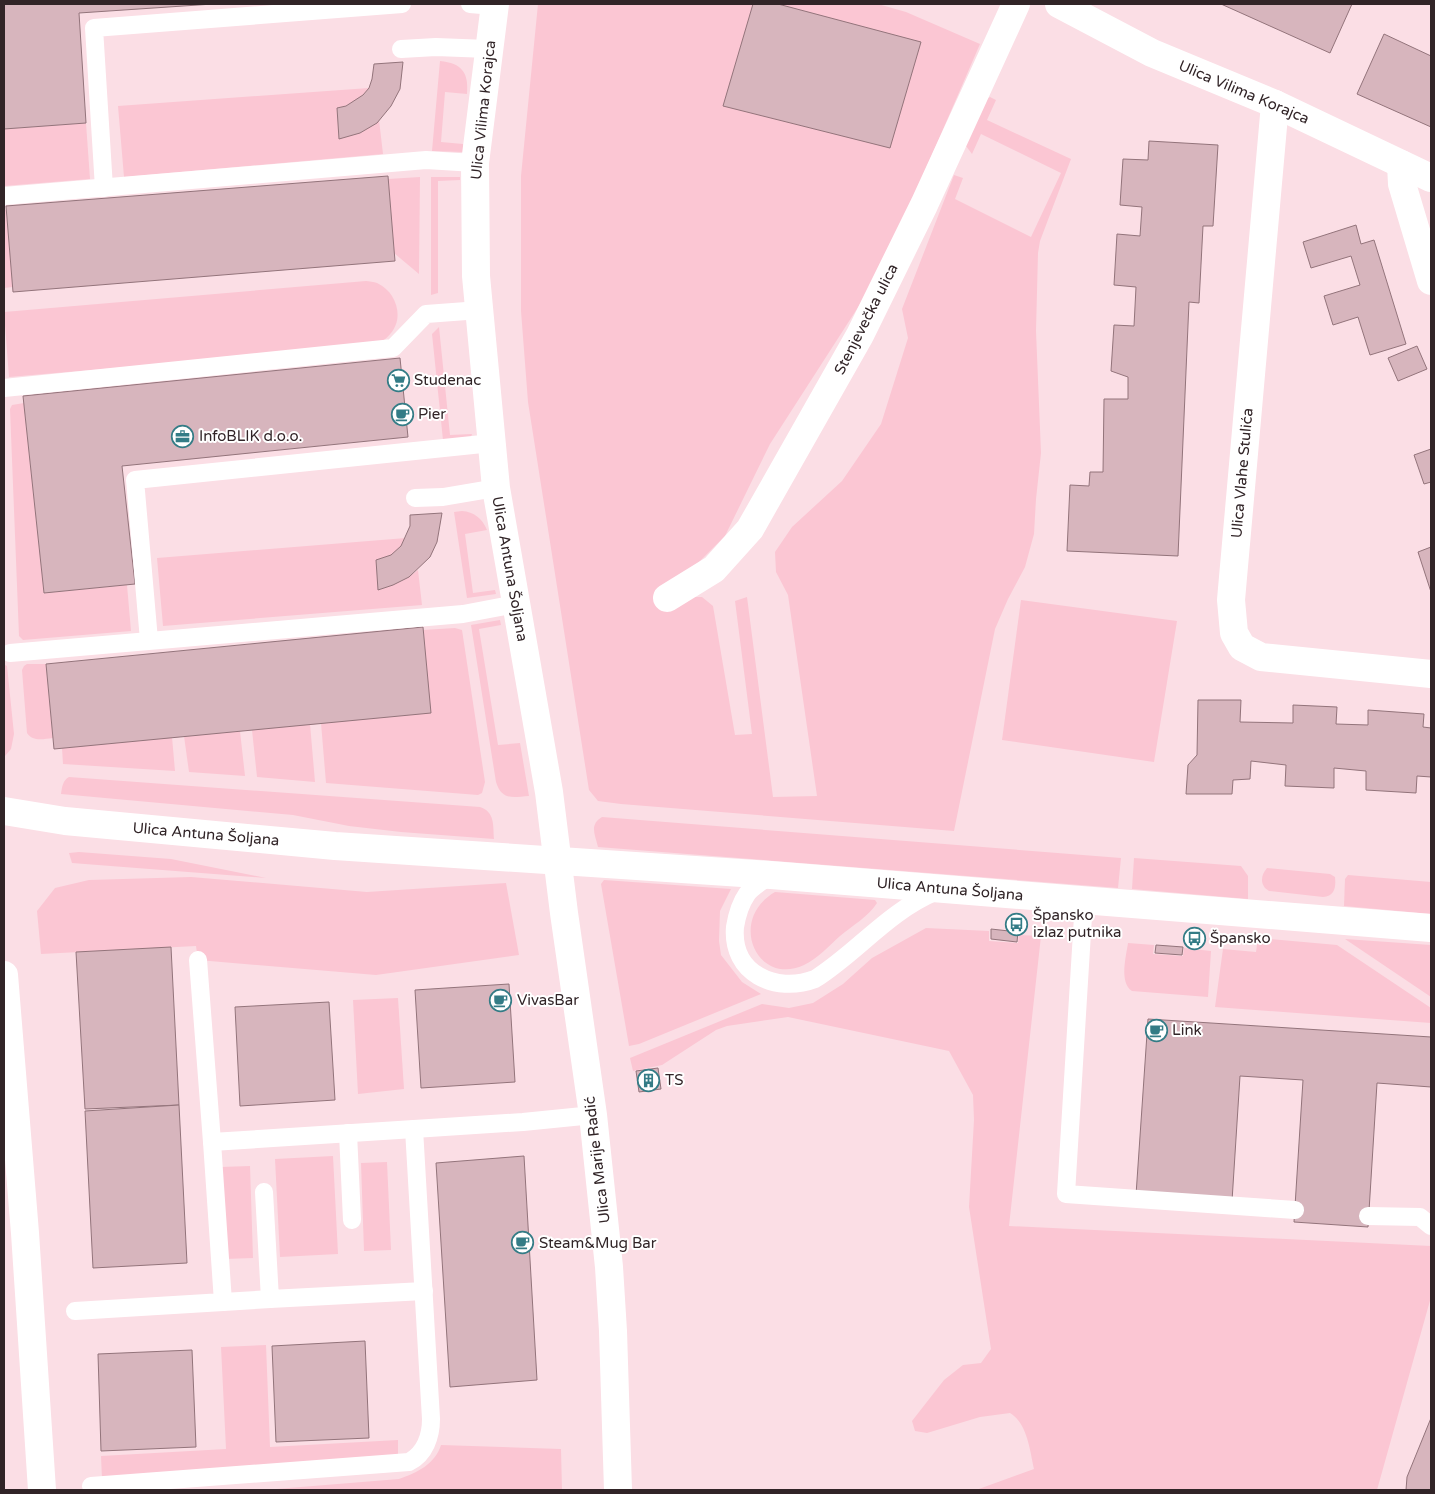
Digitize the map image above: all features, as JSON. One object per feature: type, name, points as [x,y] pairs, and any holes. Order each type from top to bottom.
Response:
[{"type":"street","name":"Stenjevečka ulica","points":[[667,598],[714,569],[750,529],[860,335],[924,205],[1016,4]]},
{"type":"street","name":"Ulica Vilima Korajca","points":[[1059,4],[1152,53],[1276,104],[1431,178]]},
{"type":"street","name":"Ulica Vilima Korajca","points":[[476,276],[475,163],[488,49],[486,5]]},
{"type":"street","name":"Ulica Vlahe Stulića","points":[[1276,104],[1231,600],[1234,633],[1242,647],[1261,657],[1431,674]]},
{"type":"street","points":[[1401,164],[1402,184],[1431,281]]},
{"type":"street","name":"Ulica Antuna Šoljana","points":[[476,276],[496,488],[549,792],[558,861]]},
{"type":"street","name":"Ulica Antuna Šoljana","points":[[4,811],[52,820],[335,846],[771,875],[1431,928]]},
{"type":"street","name":"Ulica Marije Radić","points":[[558,861],[593,1115],[610,1286],[618,1490]]},
{"type":"street","points":[[4,975],[25,1233],[42,1490]]},
{"type":"lane","points":[[104,188],[94,28],[402,4]]},
{"type":"lane","points":[[402,49],[436,47],[488,49]]},
{"type":"lane","points":[[4,196],[426,160],[475,163]]},
{"type":"lane","points":[[4,388],[394,348],[426,314],[480,310]]},
{"type":"lane","points":[[149,640],[135,480],[492,443]]},
{"type":"lane","points":[[415,498],[443,497],[496,488]]},
{"type":"lane","points":[[10,653],[463,614],[516,604]]},
{"type":"lane","points":[[771,875],[752,888],[741,905],[736,917],[734,940],[737,951],[746,966],[755,974],[768,981],[783,985],[804,983],[815,979],[900,910],[919,899],[943,889]]},
{"type":"lane","points":[[1084,900],[1066,1194],[1295,1210]]},
{"type":"lane","points":[[198,960],[223,1302]]},
{"type":"lane","points":[[212,1142],[523,1122],[593,1115]]},
{"type":"lane","points":[[91,1486],[410,1462],[418,1458],[425,1448],[431,1424],[414,1129]]},
{"type":"lane","points":[[348,1133],[352,1220]]},
{"type":"lane","points":[[264,1192],[270,1299]]},
{"type":"lane","points":[[1368,1216],[1420,1218],[1431,1226]]},
{"type":"lane","points":[[75,1311],[424,1291]]},
{"type":"shaded area","points":[[538,4],[878,4],[906,12],[980,44],[882,270],[770,444],[725,536],[696,565],[684,597],[702,597],[713,606],[735,735],[752,734],[735,601],[747,597],[773,797],[817,796],[788,595],[776,572],[775,552],[792,527],[842,481],[881,424],[908,338],[902,309],[954,175],[963,178],[955,199],[1031,237],[1061,173],[981,134],[972,154],[966,146],[965,140],[986,99],[990,97],[996,100],[987,120],[1071,159],[1040,241],[1038,253],[1036,331],[1041,453],[1034,534],[1025,567],[995,629],[954,831],[621,804],[598,801],[589,790],[528,402],[521,311],[521,176]]},
{"type":"shaded area","points":[[440,61],[459,67],[467,80],[467,94],[445,92],[441,142],[463,144],[463,152],[432,151]]},
{"type":"shaded area","points":[[369,88],[346,106],[337,108],[339,138],[360,133],[379,120],[383,154],[124,177],[118,106]]},
{"type":"shaded area","points":[[86,123],[90,179],[4,186],[4,129]]},
{"type":"shaded area","points":[[420,177],[419,274],[394,253],[388,179]]},
{"type":"shaded area","points":[[431,177],[460,177],[460,180],[438,181],[438,293],[431,295]]},
{"type":"shaded area","points":[[4,210],[6,210],[13,287],[4,288]]},
{"type":"shaded area","points":[[366,281],[377,283],[388,290],[396,304],[397,312],[395,326],[391,332],[386,338],[372,346],[9,377],[4,312]]},
{"type":"shaded area","points":[[439,327],[450,435],[472,434],[471,437],[443,440],[432,334]]},
{"type":"shaded area","points":[[24,403],[44,593],[127,585],[131,631],[23,640],[19,636],[10,409],[12,405]]},
{"type":"shaded area","points":[[462,511],[477,516],[487,530],[465,534],[473,593],[495,590],[496,594],[467,598],[454,512]]},
{"type":"shaded area","points":[[406,538],[379,590],[404,579],[418,570],[422,605],[163,626],[157,558]]},
{"type":"shaded area","points":[[1021,600],[1177,621],[1154,762],[1002,740]]},
{"type":"shaded area","points":[[500,620],[501,625],[479,629],[498,745],[520,743],[529,796],[513,797],[505,795],[498,788],[496,782],[471,625]]},
{"type":"shaded area","points":[[455,628],[462,630],[485,782],[482,793],[478,795],[326,783],[321,723],[423,630]]},
{"type":"shaded area","points":[[27,664],[46,664],[53,738],[35,739],[27,733],[22,670]]},
{"type":"shaded area","points":[[5,665],[7,666],[14,734],[11,749],[5,756],[4,752]]},
{"type":"shaded area","points":[[310,724],[315,782],[257,777],[252,730]]},
{"type":"shaded area","points":[[240,731],[245,776],[189,772],[184,736]]},
{"type":"shaded area","points":[[172,737],[175,771],[63,764],[62,748]]},
{"type":"shaded area","points":[[69,777],[480,807],[485,809],[491,816],[494,839],[349,826],[293,815],[61,794],[62,786]]},
{"type":"shaded area","points":[[602,817],[1121,858],[1118,888],[598,847],[594,827],[595,823]]},
{"type":"shaded area","points":[[79,852],[171,859],[266,878],[72,863],[69,853]]},
{"type":"shaded area","points":[[1134,858],[1241,866],[1248,876],[1248,899],[1132,889]]},
{"type":"shaded area","points":[[1267,868],[1330,874],[1335,877],[1335,887],[1330,895],[1323,897],[1269,891],[1262,881],[1263,874]]},
{"type":"shaded area","points":[[1348,875],[1431,882],[1431,914],[1344,906],[1345,879]]},
{"type":"shaded area","points":[[191,877],[367,892],[506,883],[519,955],[376,975],[198,960],[196,946],[41,954],[37,911],[55,888],[89,880]]},
{"type":"shaded area","points":[[604,880],[731,889],[720,911],[719,941],[721,955],[742,982],[761,994],[639,1044],[629,1046],[601,884]]},
{"type":"shaded area","points":[[775,892],[875,900],[877,903],[865,917],[814,959],[804,965],[787,969],[773,967],[762,959],[754,947],[751,933],[753,918],[761,904]]},
{"type":"shaded area","points":[[926,928],[989,931],[989,941],[1018,943],[1019,935],[1041,936],[1009,1226],[1431,1246],[1431,1297],[1377,1490],[976,1490],[1034,1469],[1027,1438],[1016,1417],[1010,1413],[980,1417],[927,1433],[915,1431],[912,1421],[944,1380],[963,1365],[981,1363],[991,1349],[969,1207],[974,1120],[973,1095],[949,1051],[788,1017],[727,1026],[716,1030],[662,1065],[633,1071],[630,1058],[762,1004],[789,1008],[813,1003],[843,984],[872,958]]},
{"type":"shaded area","points":[[1258,938],[1337,945],[1431,1008],[1431,1023],[1215,1007],[1223,949],[1256,952]]},
{"type":"shaded area","points":[[1345,939],[1431,945],[1431,997]]},
{"type":"shaded area","points":[[1128,943],[1154,945],[1153,954],[1183,956],[1184,948],[1211,951],[1208,997],[1132,991],[1128,987],[1124,976]]},
{"type":"shaded area","points":[[398,998],[404,1089],[358,1094],[353,1000]]},
{"type":"shaded area","points":[[333,1156],[338,1254],[280,1257],[275,1159]]},
{"type":"shaded area","points":[[387,1162],[391,1250],[364,1251],[361,1163]]},
{"type":"shaded area","points":[[250,1166],[253,1258],[224,1259],[220,1167]]},
{"type":"shaded area","points":[[266,1345],[270,1447],[398,1440],[398,1467],[102,1479],[101,1456],[226,1449],[221,1347]]},
{"type":"shaded area","points":[[441,1445],[561,1449],[562,1490],[264,1490],[399,1479],[412,1474],[430,1463]]},
{"type":"building","points":[[4,4],[213,4],[79,13],[86,123],[4,129]]},
{"type":"building","points":[[753,4],[778,4],[921,42],[890,148],[723,106]]},
{"type":"building","points":[[1221,4],[1352,4],[1330,53]]},
{"type":"building","points":[[1384,34],[1431,56],[1431,127],[1357,94]]},
{"type":"building","points":[[403,62],[400,89],[391,106],[377,123],[360,133],[339,139],[337,108],[346,106],[363,95],[369,88],[374,64]]},
{"type":"building","points":[[1149,141],[1218,145],[1213,226],[1203,226],[1199,303],[1189,302],[1178,556],[1067,551],[1070,485],[1089,486],[1090,472],[1103,472],[1104,399],[1128,399],[1128,377],[1111,371],[1114,325],[1134,326],[1136,287],[1114,285],[1117,234],[1140,236],[1142,207],[1120,205],[1123,159],[1148,160]]},
{"type":"building","points":[[388,176],[395,261],[13,292],[6,206]]},
{"type":"building","points":[[1356,225],[1361,244],[1374,240],[1406,344],[1370,355],[1358,317],[1333,325],[1324,296],[1360,285],[1351,256],[1311,268],[1303,242]]},
{"type":"building","points":[[1417,346],[1427,369],[1398,381],[1388,358]]},
{"type":"building","points":[[400,358],[408,437],[122,466],[135,584],[44,593],[23,396]]},
{"type":"building","points":[[1431,449],[1431,482],[1424,484],[1414,455]]},
{"type":"building","points":[[442,513],[437,542],[430,557],[409,577],[378,590],[376,560],[391,555],[401,546],[410,526],[410,515]]},
{"type":"building","points":[[1431,547],[1431,592],[1418,552]]},
{"type":"building","points":[[423,627],[431,713],[54,749],[46,664]]},
{"type":"building","points":[[1198,700],[1241,700],[1240,722],[1293,723],[1293,705],[1337,707],[1336,724],[1368,725],[1368,710],[1424,714],[1423,727],[1431,728],[1431,777],[1417,776],[1416,793],[1366,790],[1366,771],[1334,768],[1334,788],[1285,786],[1286,765],[1251,761],[1250,779],[1233,780],[1232,794],[1186,794],[1188,765],[1197,755]]},
{"type":"building","points":[[991,929],[1018,932],[1017,942],[991,939]]},
{"type":"building","points":[[1156,945],[1183,947],[1182,955],[1155,953]]},
{"type":"building","points":[[171,947],[179,1105],[85,1109],[76,952]]},
{"type":"building","points":[[509,984],[515,1082],[421,1088],[415,990]]},
{"type":"building","points":[[329,1002],[335,1100],[240,1106],[235,1007]]},
{"type":"building","points":[[1148,1019],[1431,1037],[1431,1087],[1377,1083],[1368,1227],[1294,1222],[1303,1080],[1240,1076],[1232,1201],[1136,1195]]},
{"type":"building","name":"TS","points":[[658,1068],[661,1089],[639,1092],[636,1071]]},
{"type":"building","points":[[179,1105],[187,1263],[93,1268],[85,1111]]},
{"type":"building","points":[[524,1156],[537,1380],[450,1387],[436,1163]]},
{"type":"building","points":[[365,1341],[369,1438],[276,1442],[272,1346]]},
{"type":"building","points":[[192,1350],[196,1447],[101,1451],[98,1354]]},
{"type":"building","points":[[1431,1418],[1431,1490],[1406,1490],[1407,1477]]},
{"type":"place","name":"Studenac","points":[[398,380]]},
{"type":"place","name":"Pier","points":[[402,414]]},
{"type":"place","name":"InfoBLIK d.o.o.","points":[[183,436]]},
{"type":"place","name":"Špansko izlaz putnika","points":[[1017,924]]},
{"type":"place","name":"Špansko","points":[[1194,938]]},
{"type":"place","name":"VivasBar","points":[[501,1000]]},
{"type":"place","name":"Link","points":[[1156,1030]]},
{"type":"place","name":"TS","points":[[649,1080]]},
{"type":"place","name":"Steam&Mug Bar","points":[[523,1243]]}]
